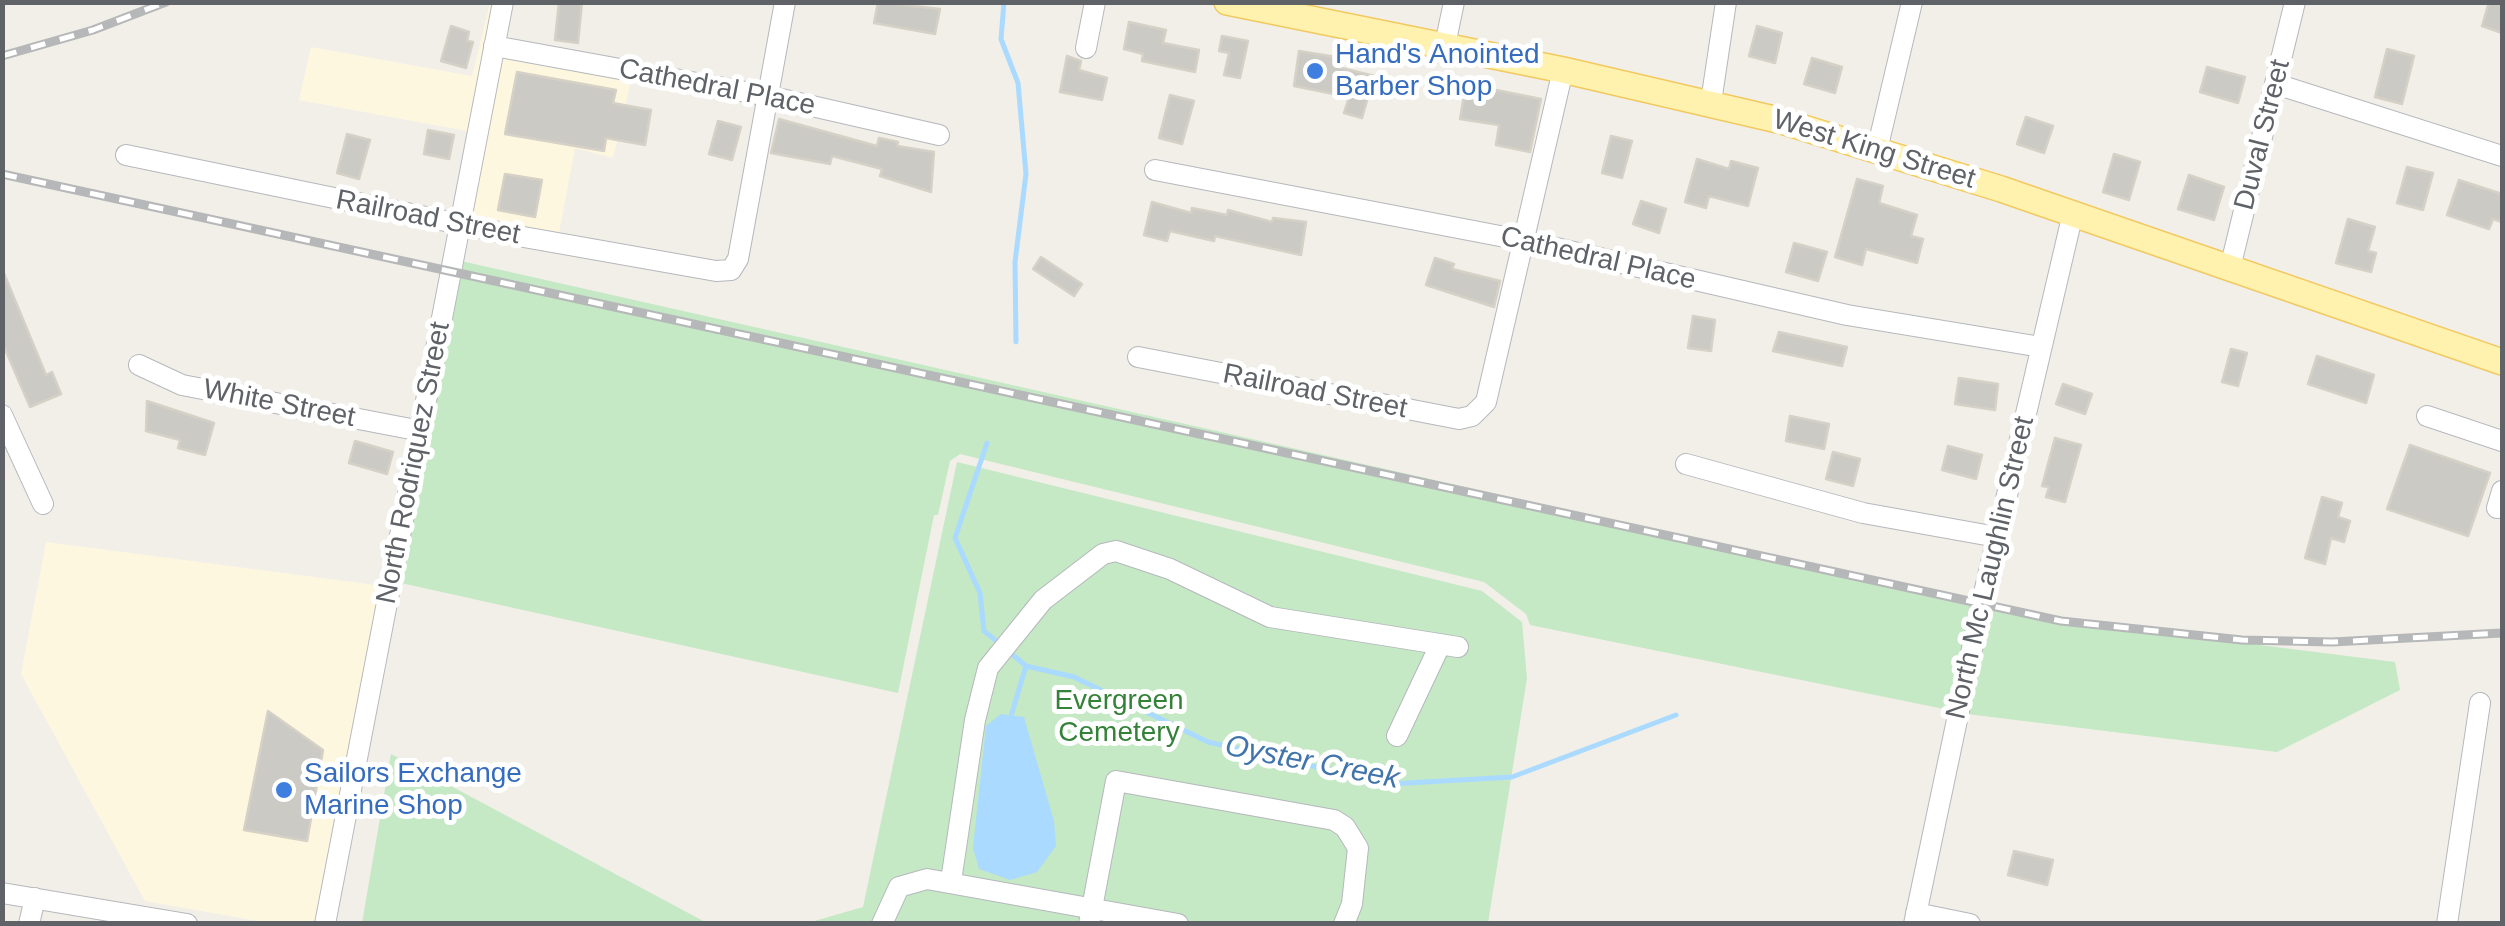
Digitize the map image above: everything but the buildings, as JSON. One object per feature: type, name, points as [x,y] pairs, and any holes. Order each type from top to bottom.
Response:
[{"type":"main road","name":"West King Street","points":[[1227,2],[1711,102],[2073,213],[2502,362]]},
{"type":"street","name":"North Rodriquez Street","points":[[325,924],[503,2]]},
{"type":"street","points":[[768,96],[785,2]]},
{"type":"street","points":[[1086,48],[1095,2]]},
{"type":"street","points":[[1445,45],[1454,2]]},
{"type":"street","points":[[1711,102],[1726,2]]},
{"type":"street","points":[[1877,150],[1912,2]]},
{"type":"street","name":"Duval Street","points":[[2230,268],[2295,2]]},
{"type":"street","name":"Cathedral Place","points":[[494,46],[768,96],[938,135]]},
{"type":"street","points":[[1526,242],[1564,70]]},
{"type":"street","points":[[2276,84],[2502,156]]},
{"type":"street","name":"Railroad Street","points":[[126,155],[460,225],[716,271],[731,270],[738,259],[768,96]]},
{"type":"street","name":"Cathedral Place","points":[[1155,170],[1526,242],[1878,322],[2042,347]]},
{"type":"street","name":"North Mc Laughlin Street","points":[[1915,918],[1997,537],[2073,213]]},
{"type":"street","name":"Railroad Street","points":[[1138,358],[1460,420],[1472,416],[1486,402],[1526,242]]},
{"type":"street","name":"White Street","points":[[139,366],[182,385],[422,431]]},
{"type":"street","points":[[2,415],[43,504]]},
{"type":"street","points":[[2426,416],[2502,441]]},
{"type":"street","points":[[1686,464],[1863,513],[1997,537]]},
{"type":"street","points":[[950,881],[975,720],[988,668],[1043,600],[1089,563],[1116,551],[1170,569],[1270,617],[1449,646],[1398,736]]},
{"type":"street","points":[[2447,924],[2480,703]]},
{"type":"street","points":[[1091,915],[1116,781],[1334,820],[1345,827],[1358,848],[1352,904],[1344,924]]},
{"type":"street","points":[[882,924],[899,887],[927,878],[1091,915],[1178,924]]},
{"type":"street","points":[[2,893],[187,924]]},
{"type":"street","points":[[30,924],[35,898]]},
{"type":"street","points":[[1915,918],[1970,924]]},
{"type":"shaded area","points":[[490,3],[494,3],[467,131],[299,100],[311,47],[472,76]]},
{"type":"shaded area","points":[[501,57],[631,81],[613,158],[575,148],[559,233],[470,216]]},
{"type":"shaded area","points":[[46,542],[391,587],[336,923],[269,923],[145,901],[21,674]]},
{"type":"green space","points":[[461,261],[1972,601],[1949,710],[1530,625],[1526,614],[1484,582],[960,454],[950,461],[938,515],[934,515],[898,693],[401,583]]},
{"type":"green space","name":"Evergreen Cemetery","points":[[957,462],[1482,591],[1522,622],[1527,678],[1488,923],[804,924],[863,907]]},
{"type":"green space","points":[[1990,604],[2068,621],[2395,662],[2400,690],[2277,752],[1967,714]]},
{"type":"green space","points":[[391,754],[707,923],[362,923]]},
{"type":"water","points":[[1001,714],[1024,717],[1054,821],[1056,846],[1037,872],[1010,880],[979,869],[973,848],[986,726]]},
{"type":"waterway","name":"Oyster Creek","points":[[1004,2],[1001,39],[1018,83],[1026,174],[1015,262],[1016,342]]},
{"type":"waterway","name":"Oyster Creek","points":[[987,443],[955,538],[980,593],[984,631],[999,643]]},
{"type":"waterway","name":"Oyster Creek","points":[[1007,650],[1026,666],[1074,677],[1208,742],[1390,784],[1512,777],[1676,715]]},
{"type":"waterway","points":[[1011,716],[1026,666]]},
{"type":"railway","points":[[2,56],[93,30],[166,2]]},
{"type":"railway","points":[[2,174],[2061,621],[2242,640],[2332,642],[2502,633]]},
{"type":"place","name":"Hand's Anointed Barber Shop","points":[[1315,71]]},
{"type":"place","name":"Sailors Exchange Marine Shop","points":[[284,790]]}]
